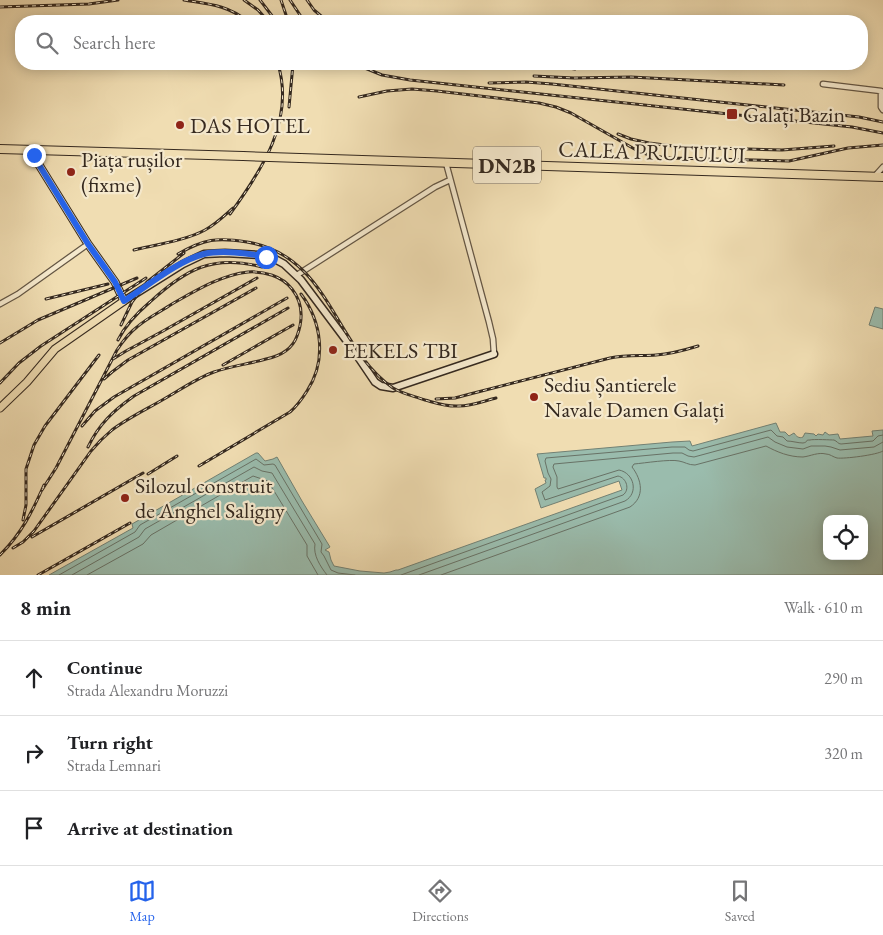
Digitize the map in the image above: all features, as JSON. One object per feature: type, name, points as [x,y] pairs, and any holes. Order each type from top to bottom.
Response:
[{"type":"highway","name":"CALEA PRUTULUI","points":[[0,149],[883,177]]},
{"type":"highway","points":[[874,177],[883,182]]},
{"type":"main road","points":[[0,408],[22,387],[55,349],[124,301],[115,282],[88,244],[36,160],[34,150]]},
{"type":"street","points":[[823,84],[881,91],[881,107],[883,110]]},
{"type":"street","points":[[124,301],[195,257],[208,253],[251,254],[273,258],[297,275],[314,295],[375,382],[381,386],[393,388],[494,354],[491,330],[446,163]]},
{"type":"street","points":[[874,177],[883,167]]},
{"type":"street","points":[[297,275],[435,187],[450,180]]},
{"type":"street","points":[[0,304],[18,294],[88,244]]},
{"type":"water","points":[[875,307],[883,309],[883,329],[869,325]]},
{"type":"water","points":[[776,423],[780,432],[785,432],[789,436],[794,433],[800,438],[805,433],[816,436],[818,434],[823,435],[825,432],[829,435],[838,434],[840,439],[873,436],[872,431],[883,430],[883,575],[49,575],[133,528],[132,524],[256,453],[265,461],[277,457],[330,547],[325,550],[329,552],[334,566],[384,573],[398,570],[622,490],[619,481],[541,508],[535,489],[546,483],[546,478],[544,478],[537,454],[690,441],[692,446]]},
{"type":"railway","points":[[0,7],[89,4],[118,0]]},
{"type":"railway","points":[[184,0],[225,8],[238,15]]},
{"type":"railway","points":[[244,0],[263,15]]},
{"type":"railway","points":[[260,0],[271,15]]},
{"type":"railway","points":[[281,0],[286,15]]},
{"type":"railway","points":[[290,0],[300,15]]},
{"type":"railway","points":[[307,0],[320,15]]},
{"type":"railway","points":[[230,214],[264,162],[279,124],[282,105],[282,85],[279,70]]},
{"type":"railway","points":[[289,107],[292,70]]},
{"type":"railway","points":[[370,70],[382,75],[410,80],[852,127],[883,133]]},
{"type":"railway","points":[[534,76],[574,78],[631,77],[784,85]]},
{"type":"railway","points":[[489,83],[526,82],[552,84],[859,117],[883,122]]},
{"type":"railway","points":[[359,97],[387,91],[412,89],[539,103],[571,113],[638,151],[652,156],[670,158],[789,161],[848,148],[883,145]]},
{"type":"railway","points":[[618,134],[649,143],[681,147],[782,150],[834,146]]},
{"type":"railway","points":[[134,250],[198,234],[220,220],[233,208]]},
{"type":"railway","points":[[178,254],[211,240],[247,242],[275,251],[297,265],[314,283],[357,349],[373,370],[393,388],[425,400],[450,406],[468,405],[496,398]]},
{"type":"railway","points":[[121,325],[132,302],[147,282],[184,253]]},
{"type":"railway","points":[[118,340],[128,324],[141,310],[163,290],[188,273],[201,267],[229,262],[262,267]]},
{"type":"railway","points":[[13,548],[23,542],[34,531],[91,451],[112,430],[195,381],[214,372],[271,358],[289,349],[297,336],[301,312],[296,294],[288,284],[278,278],[254,272],[228,276],[199,289],[141,324],[124,340],[117,350],[56,468],[42,490]]},
{"type":"railway","points":[[0,343],[38,320],[137,278]]},
{"type":"railway","points":[[0,383],[19,363],[41,346],[146,278]]},
{"type":"railway","points":[[113,359],[257,278]]},
{"type":"railway","points":[[46,299],[108,284]]},
{"type":"railway","points":[[104,379],[128,360],[256,288]]},
{"type":"railway","points":[[199,466],[290,412],[307,391],[317,367],[319,342],[314,317],[301,294]]},
{"type":"railway","points":[[82,426],[95,411],[114,397],[287,298]]},
{"type":"railway","points":[[88,447],[107,418],[134,396],[288,308]]},
{"type":"railway","points":[[223,365],[293,325]]},
{"type":"railway","points":[[436,399],[455,398],[610,358],[678,352],[698,346]]},
{"type":"railway","points":[[23,520],[26,505],[26,469],[34,445],[45,426],[99,355]]},
{"type":"railway","points":[[148,474],[177,456]]},
{"type":"railway","points":[[32,537],[143,473]]},
{"type":"railway","points":[[0,555],[26,522],[44,485]]},
{"type":"railway","points":[[38,575],[130,523]]},
{"type":"place","name":"Galați Bazin","points":[[732,114]]},
{"type":"place","name":"DAS HOTEL","points":[[180,125]]},
{"type":"place","name":"Piața rușilor (fixme)","points":[[71,172]]},
{"type":"place","name":"EEKELS TBI","points":[[333,350]]},
{"type":"place","name":"Sediu Șantierele Navale Damen Galați","points":[[534,397]]},
{"type":"place","name":"Silozul construit de Anghel Saligny","points":[[125,498]]},
{"type":"route","points":[[34,155],[84,237],[115,282],[124,301],[183,264],[204,254],[251,254],[266,257]]}]
